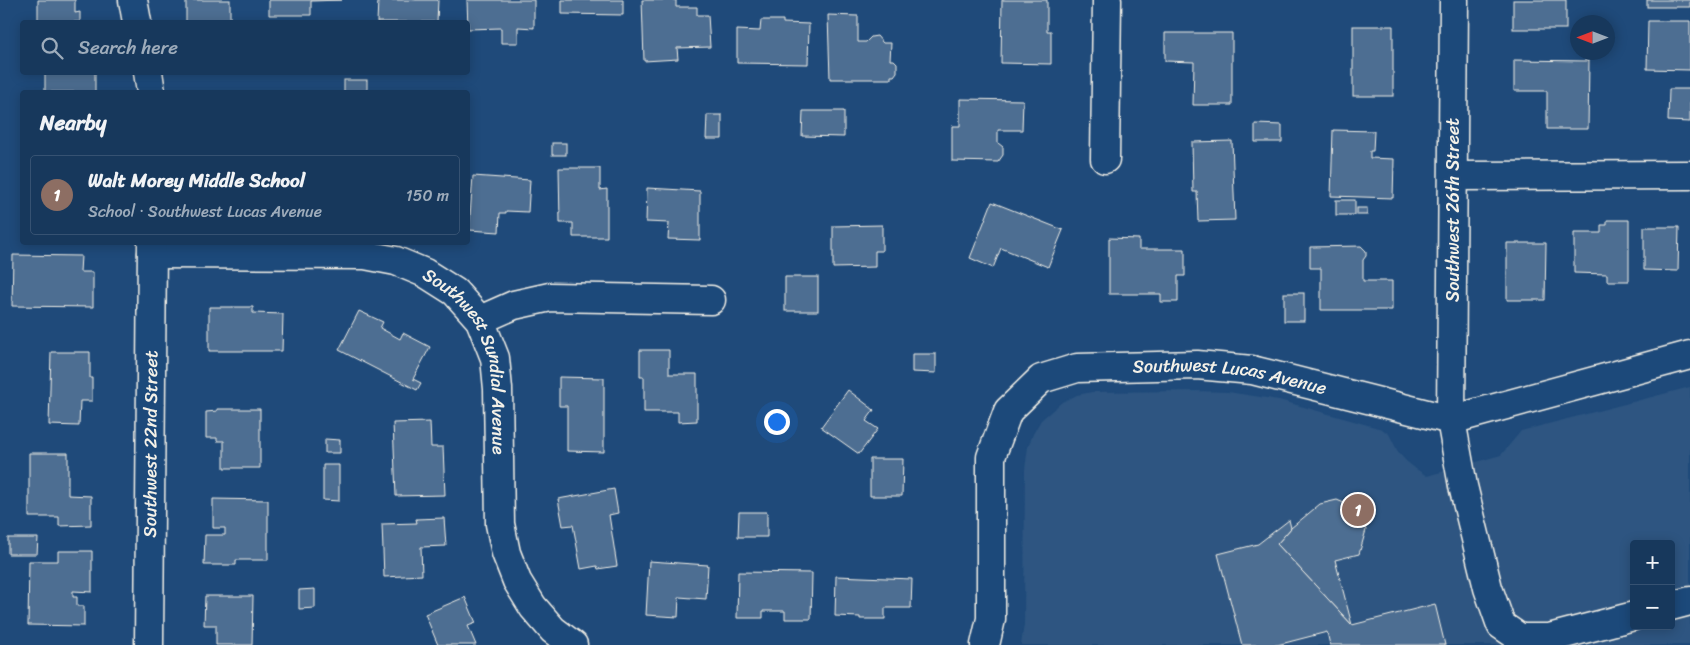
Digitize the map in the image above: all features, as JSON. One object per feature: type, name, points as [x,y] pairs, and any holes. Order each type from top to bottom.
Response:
[{"type":"street","points":[[133,0],[137,20]]},
{"type":"street","points":[[1105,159],[1107,0]]},
{"type":"street","name":"Southwest 26th Street","points":[[1454,0],[1451,420],[1463,486],[1488,588],[1501,625],[1520,638],[1549,638],[1630,617]]},
{"type":"street","points":[[148,75],[151,90]]},
{"type":"street","points":[[1454,176],[1690,175]]},
{"type":"street","name":"Southwest Sundial Avenue","points":[[152,248],[365,254],[396,261],[425,273],[454,292],[480,320],[495,358],[498,389],[500,524],[506,553],[517,581],[533,607],[553,630],[573,645]]},
{"type":"street","name":"Southwest 22nd Street","points":[[149,645],[152,248]]},
{"type":"street","points":[[480,320],[514,305],[550,297],[711,300]]},
{"type":"street","name":"Southwest Lucas Avenue","points":[[985,645],[992,619],[991,457],[1008,411],[1041,379],[1077,368],[1197,365],[1252,370],[1451,420],[1690,355]]},
{"type":"street","points":[[1675,605],[1690,602]]},
{"type":"shaded area","points":[[1690,387],[1690,645],[1021,645],[1024,624],[1025,469],[1028,447],[1041,420],[1062,402],[1077,395],[1092,392],[1195,391],[1228,392],[1279,400],[1382,429],[1389,434],[1398,452],[1406,461],[1427,476],[1501,455],[1521,431]]},
{"type":"building","points":[[38,0],[75,0],[75,13],[80,12],[80,20],[38,20]]},
{"type":"building","points":[[186,0],[230,0],[230,20],[186,20]]},
{"type":"building","points":[[269,0],[342,0],[311,1],[311,15],[269,15]]},
{"type":"building","points":[[378,0],[438,0],[437,20],[377,20]]},
{"type":"building","points":[[467,0],[534,0],[534,28],[518,27],[518,43],[501,43],[501,28],[470,29],[470,20],[468,20]]},
{"type":"building","points":[[562,0],[623,0],[623,15],[562,14]]},
{"type":"building","points":[[642,0],[676,0],[676,7],[697,7],[697,15],[708,15],[710,47],[677,48],[678,59],[644,61]]},
{"type":"building","points":[[1002,0],[1047,0],[1047,31],[1051,31],[1051,64],[1001,63]]},
{"type":"building","points":[[1513,0],[1566,0],[1566,29],[1513,29]]},
{"type":"building","points":[[1647,0],[1690,0],[1690,7],[1647,7]]},
{"type":"building","points":[[828,15],[858,16],[858,42],[866,42],[871,37],[877,36],[883,43],[891,43],[890,60],[894,60],[897,63],[897,72],[894,76],[891,76],[891,79],[830,79]]},
{"type":"building","points":[[761,20],[783,20],[783,23],[809,24],[808,64],[737,63],[737,30],[760,31]]},
{"type":"building","points":[[1648,21],[1690,21],[1690,70],[1647,69]]},
{"type":"building","points":[[1353,26],[1393,26],[1393,96],[1353,96]]},
{"type":"building","points":[[1165,33],[1232,33],[1232,105],[1193,105],[1194,62],[1165,61]]},
{"type":"building","points":[[1514,60],[1589,61],[1588,129],[1547,129],[1547,91],[1514,91]]},
{"type":"building","points":[[45,75],[95,75],[95,90],[45,90]]},
{"type":"building","points":[[344,80],[367,80],[367,90],[344,90]]},
{"type":"building","points":[[1669,89],[1690,89],[1690,122],[1668,121]]},
{"type":"building","points":[[960,99],[1023,100],[1022,130],[998,130],[998,143],[1003,147],[1003,155],[998,162],[952,161],[952,126],[960,126]]},
{"type":"building","points":[[803,111],[844,111],[844,137],[802,136]]},
{"type":"building","points":[[707,115],[722,115],[722,139],[706,139]]},
{"type":"building","points":[[1255,124],[1282,125],[1282,142],[1255,142]]},
{"type":"building","points":[[1333,130],[1374,131],[1373,151],[1370,151],[1370,158],[1394,159],[1393,198],[1331,196]]},
{"type":"building","points":[[1232,141],[1235,220],[1198,221],[1197,192],[1193,192],[1192,142]]},
{"type":"building","points":[[552,143],[566,143],[566,155],[552,155]]},
{"type":"building","points":[[559,168],[600,168],[600,190],[607,189],[607,237],[573,237],[573,223],[560,223]]},
{"type":"building","points":[[473,176],[530,180],[528,212],[506,211],[506,213],[500,213],[499,232],[470,230]]},
{"type":"building","points":[[647,188],[700,191],[700,240],[668,239],[669,223],[646,222]]},
{"type":"building","points":[[1336,200],[1355,200],[1355,215],[1336,215]]},
{"type":"building","points":[[992,202],[1063,230],[1048,267],[1001,248],[993,268],[970,258]]},
{"type":"building","points":[[1357,208],[1367,208],[1367,215],[1357,215]]},
{"type":"building","points":[[1607,220],[1629,220],[1629,281],[1607,281],[1607,274],[1574,273],[1574,233],[1601,233],[1601,225],[1607,225]]},
{"type":"building","points":[[882,225],[882,251],[875,251],[875,267],[833,268],[833,226]]},
{"type":"building","points":[[1644,227],[1679,227],[1678,271],[1644,270]]},
{"type":"building","points":[[1109,238],[1139,239],[1139,249],[1185,249],[1185,276],[1178,276],[1178,302],[1161,302],[1161,294],[1109,294]]},
{"type":"building","points":[[1507,243],[1546,243],[1545,300],[1507,300]]},
{"type":"building","points":[[1361,246],[1366,251],[1366,256],[1363,260],[1363,281],[1392,281],[1392,310],[1321,310],[1321,268],[1310,268],[1310,247]]},
{"type":"building","points":[[13,255],[81,256],[80,272],[93,272],[93,307],[12,306]]},
{"type":"building","points":[[785,277],[818,277],[818,311],[785,311]]},
{"type":"building","points":[[1284,293],[1304,293],[1304,321],[1284,321]]},
{"type":"building","points":[[209,307],[253,307],[253,313],[283,314],[282,351],[209,351]]},
{"type":"building","points":[[359,311],[383,322],[380,328],[400,339],[403,333],[430,347],[413,379],[421,383],[417,390],[339,350]]},
{"type":"building","points":[[640,350],[669,350],[669,374],[697,374],[697,421],[678,422],[678,412],[644,412],[644,377],[640,377]]},
{"type":"building","points":[[51,352],[90,352],[92,401],[80,401],[79,426],[49,425]]},
{"type":"building","points":[[912,354],[936,354],[936,373],[912,372]]},
{"type":"building","points":[[559,377],[604,378],[604,452],[567,451],[567,406],[559,406]]},
{"type":"building","points":[[848,390],[874,410],[866,421],[878,429],[859,454],[821,427]]},
{"type":"building","points":[[217,409],[260,409],[260,468],[224,468],[224,441],[217,441],[217,438],[206,438],[206,412],[217,411]]},
{"type":"building","points":[[430,422],[431,447],[443,447],[445,495],[396,496],[393,423]]},
{"type":"building","points":[[325,439],[340,440],[340,453],[325,453]]},
{"type":"building","points":[[29,453],[68,453],[68,495],[91,496],[91,525],[59,526],[59,517],[29,517]]},
{"type":"building","points":[[870,459],[903,459],[902,496],[870,496]]},
{"type":"building","points":[[323,465],[339,465],[339,501],[323,500]]},
{"type":"building","points":[[614,489],[618,513],[609,515],[617,566],[598,569],[597,566],[581,569],[573,525],[563,526],[558,499]]},
{"type":"building","points":[[213,499],[268,500],[268,560],[236,560],[236,565],[204,565],[205,535],[225,535],[225,528],[213,528]]},
{"type":"building","points":[[1337,500],[1360,510],[1366,530],[1359,554],[1335,560],[1352,625],[1277,544],[1291,528],[1320,504]]},
{"type":"building","points":[[739,512],[767,512],[767,537],[738,537]]},
{"type":"building","points":[[444,518],[446,546],[421,547],[422,575],[384,577],[382,524],[417,523],[416,519]]},
{"type":"building","points":[[1289,520],[1291,528],[1277,544],[1352,625],[1435,604],[1445,645],[1330,645],[1327,632],[1277,645],[1242,645],[1218,554],[1258,544]]},
{"type":"building","points":[[8,538],[38,538],[37,554],[8,554]]},
{"type":"building","points":[[58,551],[92,551],[92,592],[73,591],[73,597],[77,597],[77,606],[84,606],[84,626],[28,625],[29,561],[58,561]]},
{"type":"building","points":[[649,561],[708,565],[706,599],[679,597],[678,617],[646,615]]},
{"type":"building","points":[[738,572],[812,573],[811,619],[785,619],[785,611],[763,611],[763,618],[737,618]]},
{"type":"building","points":[[836,576],[912,579],[911,608],[885,608],[885,619],[835,616]]},
{"type":"building","points":[[315,589],[315,608],[299,609],[299,590]]},
{"type":"building","points":[[205,596],[253,596],[252,645],[216,645],[216,625],[204,625]]},
{"type":"building","points":[[465,597],[476,623],[468,626],[476,645],[438,645],[425,614]]},
{"type":"place","name":"Walt Morey Middle School","points":[[1358,510]]}]
